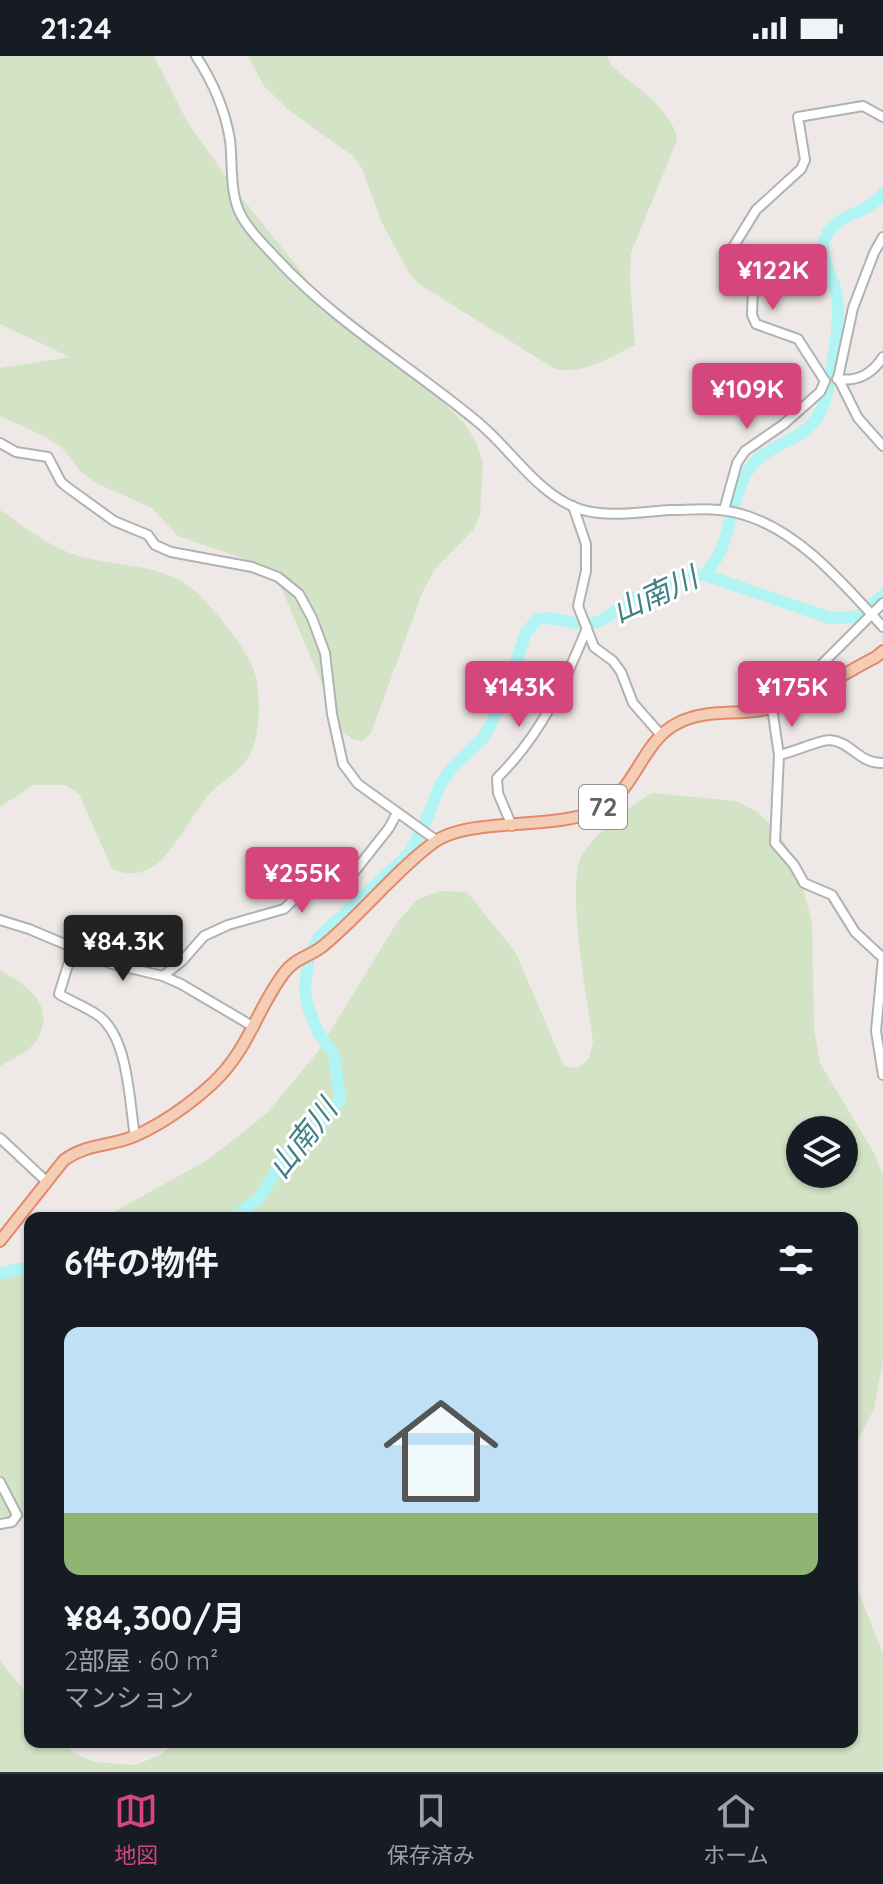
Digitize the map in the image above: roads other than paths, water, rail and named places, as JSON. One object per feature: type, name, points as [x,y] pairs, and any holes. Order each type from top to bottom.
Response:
[{"type":"main road","name":"72","points":[[0,1241],[64,1160],[77,1151],[135,1136],[210,1085],[229,1066],[283,974],[295,960],[309,953],[436,840],[467,830],[574,818],[597,810],[618,798],[661,735],[677,723],[697,716],[772,708],[883,651]]},
{"type":"street","points":[[196,56],[212,82],[222,111],[229,137],[240,215],[305,288],[337,316],[456,404],[539,482],[573,506],[605,513],[724,510],[755,518],[779,530],[813,556],[883,627]]},
{"type":"street","points":[[825,381],[798,339],[756,324],[752,315],[753,288],[732,263],[732,249],[756,210],[801,169],[805,160],[798,117],[863,106],[883,117]]},
{"type":"street","points":[[883,237],[853,308],[838,378],[858,418],[883,446]]},
{"type":"street","points":[[825,381],[865,376],[883,357]]},
{"type":"street","points":[[724,510],[737,463],[745,451],[784,424],[820,392],[825,381]]},
{"type":"street","points":[[0,443],[16,452],[48,457],[67,487],[114,521],[148,535],[155,545],[171,552],[252,567],[278,577],[299,594],[325,653],[332,714],[343,764],[358,784],[436,840]]},
{"type":"street","points":[[573,506],[586,544],[586,571],[578,606],[594,647],[613,661],[621,672],[633,703],[661,735]]},
{"type":"street","points":[[820,685],[820,666],[883,603]]},
{"type":"street","points":[[512,826],[498,793],[497,778],[518,758],[549,713],[587,627]]},
{"type":"street","points":[[772,708],[779,755],[775,843],[794,865],[804,883],[832,895],[855,932],[883,958],[876,1031],[883,1075]]},
{"type":"street","points":[[779,755],[802,750],[818,741],[830,740],[853,750],[871,764],[883,763]]},
{"type":"street","points":[[163,976],[182,961],[204,936],[228,925],[284,909],[308,886],[351,876],[397,813]]},
{"type":"street","points":[[0,920],[112,964],[163,976],[254,1027]]},
{"type":"street","points":[[73,949],[59,994],[97,1014],[107,1023],[117,1042],[127,1082],[135,1136]]},
{"type":"street","points":[[878,1053],[883,1039]]},
{"type":"street","points":[[0,1138],[46,1181]]},
{"type":"street","points":[[0,1482],[17,1515],[12,1522],[0,1524]]},
{"type":"waterway","name":"山南川","points":[[705,575],[721,550],[739,488],[749,469],[764,454],[809,427],[822,408],[829,384],[838,319],[837,298],[825,259],[824,241],[835,224],[876,201],[883,193]]},
{"type":"waterway","name":"山南川","points":[[242,1212],[259,1198],[288,1152],[320,1124],[340,1100],[334,1054],[318,1032],[307,1004],[305,985],[309,957],[318,938],[410,853],[440,785],[451,769],[484,737],[504,698],[526,632],[538,619],[595,623],[651,589],[694,575],[705,575],[830,618],[857,617],[883,595]]},
{"type":"waterway","name":"山南川","points":[[0,1273],[24,1268]]}]
